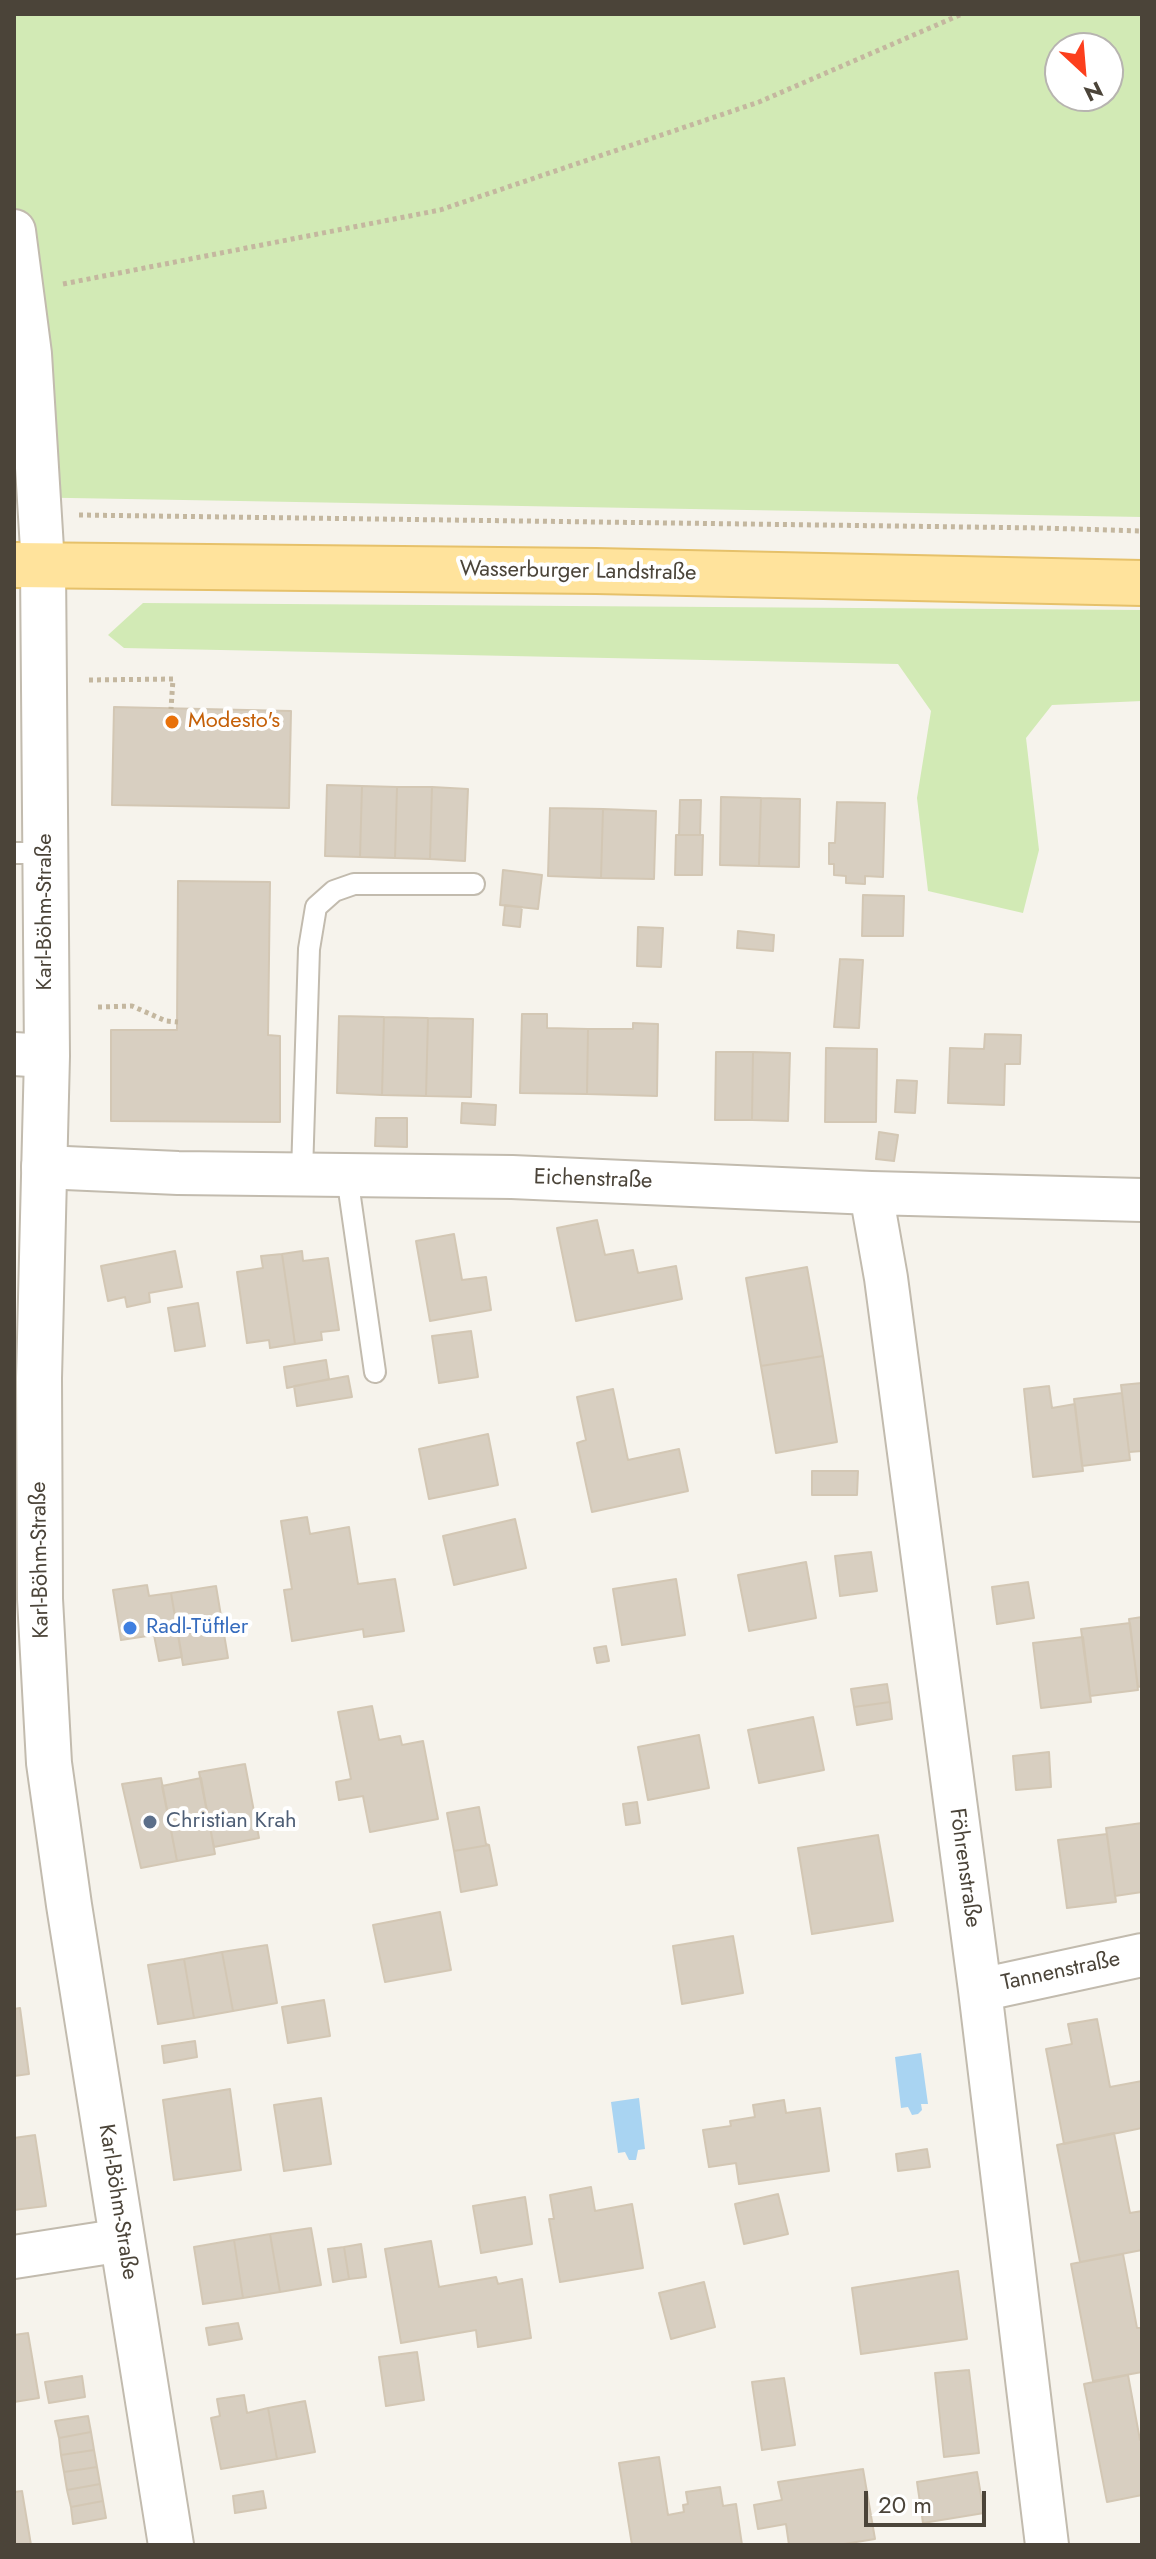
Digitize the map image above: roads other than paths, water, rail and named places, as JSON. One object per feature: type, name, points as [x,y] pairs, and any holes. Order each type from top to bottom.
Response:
[{"type":"main road","name":"Wasserburger Landstraße","points":[[28,565],[596,571],[1142,583]]},
{"type":"street","points":[[14,231],[30,354],[42,515],[28,565]]},
{"type":"street","name":"Karl-Böhm-Straße","points":[[28,565],[31,1055],[43,1167],[39,1378],[40,1599],[49,1763],[171,2545]]},
{"type":"street","name":"Eichenstraße","points":[[43,1167],[178,1173],[512,1177],[871,1193],[1142,1200]]},
{"type":"street","name":"Föhrenstraße","points":[[871,1193],[888,1293],[980,1990],[1047,2545]]},
{"type":"street","name":"Tannenstraße","points":[[980,1990],[1142,1955]]},
{"type":"street","points":[[14,2257],[123,2240]]},
{"type":"lane","points":[[302,1173],[309,949],[316,907],[334,891],[354,884],[474,884]]},
{"type":"lane","points":[[347,1176],[375,1372]]},
{"type":"water","points":[[921,2053],[928,2104],[921,2104],[922,2110],[912,2115],[908,2107],[901,2108],[895,2057]]},
{"type":"water","points":[[639,2098],[645,2149],[638,2150],[636,2160],[629,2160],[625,2152],[618,2153],[611,2102]]},
{"type":"place","name":"Modesto's","points":[[172,722]]},
{"type":"place","name":"Radl-Tüftler","points":[[130,1628]]},
{"type":"place","name":"Christian Krah","points":[[150,1822]]}]
